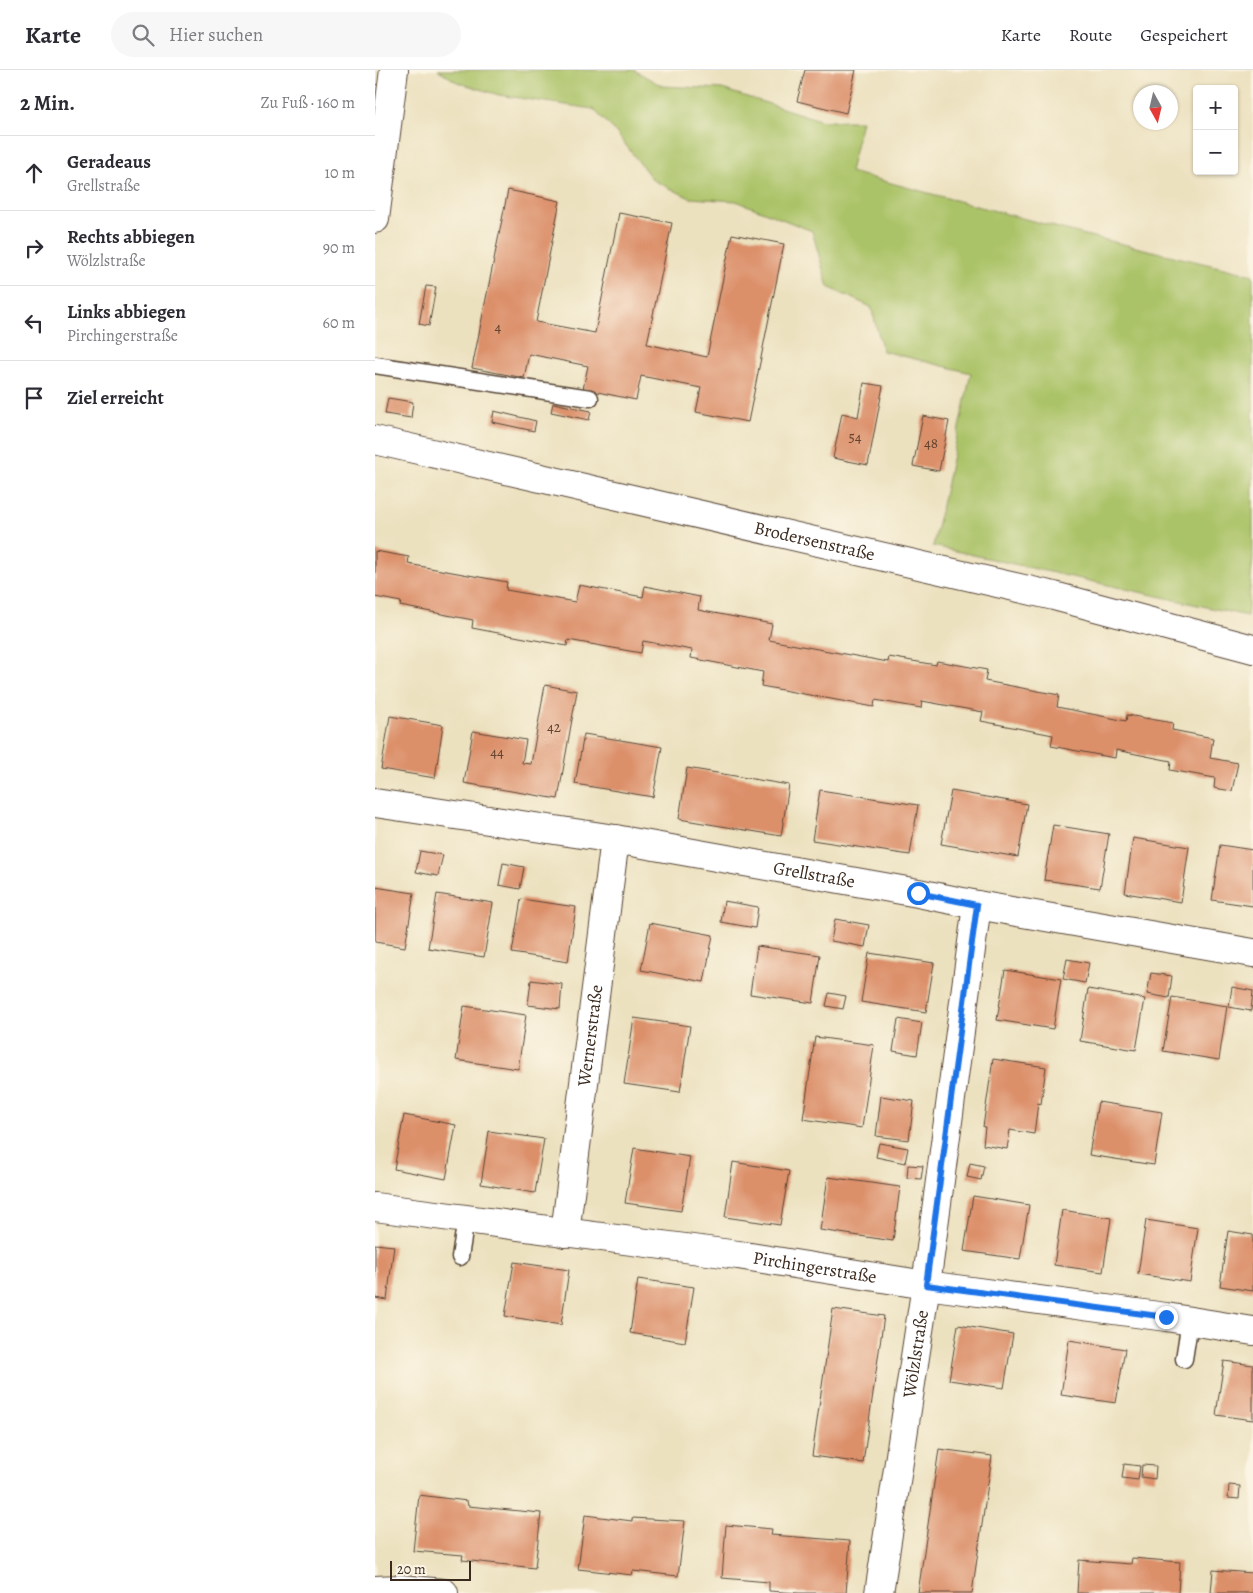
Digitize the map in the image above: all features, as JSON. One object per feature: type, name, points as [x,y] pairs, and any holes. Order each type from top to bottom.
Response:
[{"type":"street","points":[[375,219],[394,70]]},
{"type":"street","name":"Brodersenstraße","points":[[375,440],[1054,596],[1253,649]]},
{"type":"street","name":"Grellstraße","points":[[375,803],[615,839],[1253,953]]},
{"type":"street","name":"Wernerstraße","points":[[565,1232],[615,839]]},
{"type":"street","name":"Wölzlstraße","points":[[879,1593],[926,1285],[977,905]]},
{"type":"street","name":"Pirchingerstraße","points":[[375,1207],[738,1256],[926,1285],[1253,1331]]},
{"type":"street","points":[[375,1590],[400,1589],[444,1593]]},
{"type":"lane","points":[[375,365],[590,398]]},
{"type":"lane","points":[[460,1257],[466,1219]]},
{"type":"lane","points":[[1184,1359],[1190,1321]]},
{"type":"green space","points":[[438,70],[634,70],[662,86],[722,89],[823,121],[862,121],[850,172],[1085,235],[1253,275],[1253,559],[1247,616],[933,546],[971,373],[883,351],[871,307],[828,287],[812,231],[736,201],[690,198],[653,180],[614,130],[593,109],[499,95],[457,82]]},
{"type":"building","points":[[805,70],[856,70],[846,113],[797,101]]},
{"type":"building","points":[[508,190],[560,201],[536,322],[595,333],[619,213],[672,223],[647,344],[707,357],[732,234],[784,244],[748,422],[696,412],[701,388],[641,376],[636,400],[583,389],[588,366],[529,354],[524,378],[472,368]]},
{"type":"building","points":[[426,286],[436,287],[429,326],[419,324]]},
{"type":"building","points":[[864,383],[883,386],[868,465],[833,458],[842,413],[858,417]]},
{"type":"building","points":[[388,398],[413,402],[411,418],[385,414]]},
{"type":"building","points":[[553,403],[591,411],[589,420],[551,412]]},
{"type":"building","points":[[494,411],[536,421],[534,431],[492,422]]},
{"type":"building","points":[[923,416],[949,421],[939,471],[913,466]]},
{"type":"building","points":[[375,551],[409,557],[408,564],[507,582],[506,590],[575,602],[579,585],[643,597],[645,586],[700,597],[698,610],[772,624],[769,640],[888,662],[889,657],[936,665],[937,661],[987,670],[985,681],[1059,695],[1057,707],[1126,721],[1127,715],[1173,723],[1172,730],[1213,738],[1210,758],[1238,763],[1232,791],[1214,788],[1215,778],[1170,770],[1171,761],[1116,750],[1115,758],[1051,746],[1053,735],[981,721],[983,712],[922,701],[921,708],[875,700],[874,707],[761,686],[763,672],[691,658],[692,650],[643,641],[641,653],[568,640],[567,646],[472,628],[473,620],[400,606],[401,602],[375,597]]},
{"type":"building","points":[[545,685],[577,691],[558,799],[464,783],[473,731],[526,740],[522,763],[531,764]]},
{"type":"building","points":[[390,716],[443,725],[435,778],[381,769]]},
{"type":"building","points":[[584,734],[662,747],[653,797],[575,784]]},
{"type":"building","points":[[687,768],[789,785],[781,836],[679,819]]},
{"type":"building","points":[[820,790],[918,805],[910,855],[812,840]]},
{"type":"building","points":[[951,791],[1027,804],[1018,857],[941,844]]},
{"type":"building","points":[[1053,825],[1109,834],[1100,888],[1044,880]]},
{"type":"building","points":[[1133,838],[1189,847],[1181,902],[1125,893]]},
{"type":"building","points":[[1220,845],[1253,850],[1253,906],[1212,900]]},
{"type":"building","points":[[420,851],[443,855],[438,876],[416,872]]},
{"type":"building","points":[[503,863],[524,867],[520,889],[499,885]]},
{"type":"building","points":[[375,887],[414,893],[405,947],[375,942]]},
{"type":"building","points":[[437,894],[493,903],[484,957],[428,948]]},
{"type":"building","points":[[521,899],[576,907],[568,962],[512,953]]},
{"type":"building","points":[[724,901],[758,907],[755,928],[721,922]]},
{"type":"building","points":[[835,919],[869,925],[865,947],[831,941]]},
{"type":"building","points":[[650,923],[713,935],[704,982],[641,970]]},
{"type":"building","points":[[757,946],[820,955],[813,1003],[750,994]]},
{"type":"building","points":[[869,953],[934,963],[926,1012],[861,1002]]},
{"type":"building","points":[[1067,959],[1089,963],[1085,983],[1063,979]]},
{"type":"building","points":[[1005,970],[1061,979],[1053,1029],[997,1020]]},
{"type":"building","points":[[1151,973],[1172,976],[1169,998],[1147,994]]},
{"type":"building","points":[[531,980],[562,984],[560,1009],[528,1005]]},
{"type":"building","points":[[1232,987],[1253,991],[1251,1011],[1229,1007]]},
{"type":"building","points":[[1088,989],[1145,999],[1136,1050],[1080,1041]]},
{"type":"building","points":[[829,993],[846,996],[843,1009],[826,1006]]},
{"type":"building","points":[[1172,997],[1227,1006],[1219,1060],[1163,1051]]},
{"type":"building","points":[[464,1006],[526,1015],[518,1069],[456,1060]]},
{"type":"building","points":[[634,1018],[690,1026],[680,1092],[624,1084]]},
{"type":"building","points":[[898,1019],[922,1023],[917,1055],[893,1051]]},
{"type":"building","points":[[815,1037],[874,1045],[862,1128],[803,1119]]},
{"type":"building","points":[[993,1059],[1046,1067],[1041,1104],[1038,1103],[1034,1134],[1010,1130],[1007,1149],[983,1145],[985,1127],[983,1127]]},
{"type":"building","points":[[881,1096],[914,1101],[909,1140],[876,1136]]},
{"type":"building","points":[[1098,1102],[1162,1112],[1154,1165],[1089,1155]]},
{"type":"building","points":[[404,1115],[456,1125],[446,1179],[394,1169]]},
{"type":"building","points":[[489,1131],[544,1139],[535,1193],[481,1184]]},
{"type":"building","points":[[879,1143],[908,1148],[905,1163],[876,1157]]},
{"type":"building","points":[[634,1148],[690,1157],[681,1211],[625,1203]]},
{"type":"building","points":[[733,1162],[789,1171],[780,1225],[725,1217]]},
{"type":"building","points":[[970,1163],[984,1166],[981,1180],[967,1177]]},
{"type":"building","points":[[908,1165],[923,1166],[921,1179],[907,1178]]},
{"type":"building","points":[[828,1177],[900,1187],[893,1241],[820,1230]]},
{"type":"building","points":[[973,1196],[1029,1205],[1020,1259],[964,1251]]},
{"type":"building","points":[[1062,1210],[1111,1218],[1103,1272],[1054,1265]]},
{"type":"building","points":[[1146,1220],[1198,1228],[1190,1282],[1138,1274]]},
{"type":"building","points":[[1228,1231],[1253,1235],[1253,1291],[1220,1286]]},
{"type":"building","points":[[375,1244],[394,1246],[387,1300],[375,1298]]},
{"type":"building","points":[[514,1262],[569,1270],[561,1325],[505,1316]]},
{"type":"building","points":[[638,1279],[694,1287],[685,1342],[630,1333]]},
{"type":"building","points":[[833,1309],[884,1316],[863,1463],[812,1456]]},
{"type":"building","points":[[958,1325],[1013,1334],[1004,1388],[949,1380]]},
{"type":"building","points":[[1069,1340],[1125,1349],[1116,1403],[1061,1395]]},
{"type":"building","points":[[1224,1361],[1253,1365],[1253,1420],[1216,1415]]},
{"type":"building","points":[[939,1449],[992,1456],[972,1593],[918,1593]]},
{"type":"building","points":[[1124,1464],[1140,1466],[1138,1480],[1122,1478]]},
{"type":"building","points":[[1142,1465],[1156,1466],[1155,1479],[1141,1477]]},
{"type":"building","points":[[1229,1485],[1240,1486],[1239,1499],[1228,1498]]},
{"type":"building","points":[[419,1495],[467,1501],[468,1506],[541,1513],[535,1568],[462,1560],[463,1555],[413,1551]]},
{"type":"building","points":[[585,1515],[632,1521],[632,1518],[685,1521],[678,1576],[633,1571],[632,1575],[578,1569]]},
{"type":"building","points":[[726,1525],[772,1529],[771,1535],[850,1541],[846,1593],[769,1591],[769,1582],[722,1578]]},
{"type":"building","points":[[1132,1558],[1180,1562],[1178,1593],[1077,1593],[1079,1560],[1131,1564]]},
{"type":"building","points":[[1213,1570],[1253,1573],[1253,1593],[1211,1593]]},
{"type":"route","points":[[918,893],[977,905],[926,1285],[1166,1317]]}]
